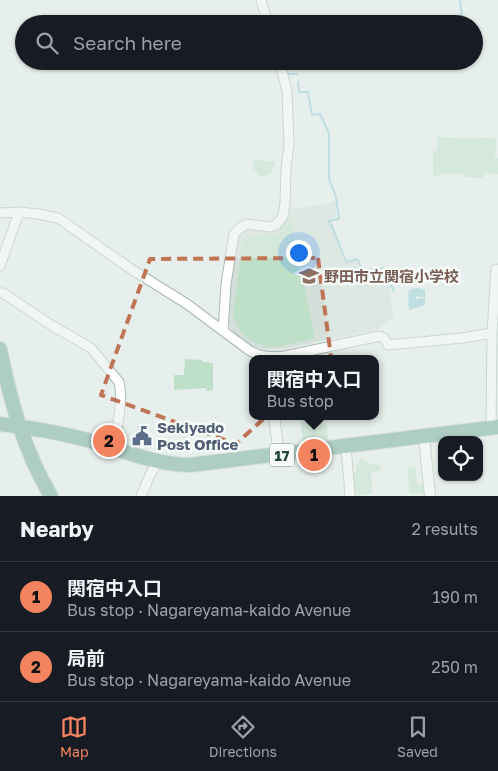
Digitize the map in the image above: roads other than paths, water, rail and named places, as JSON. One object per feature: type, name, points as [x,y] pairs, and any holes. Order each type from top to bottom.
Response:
[{"type":"main road","points":[[0,349],[6,381],[20,426],[34,463],[51,496]]},
{"type":"main road","name":"17","points":[[0,424],[46,430],[158,461],[190,466],[495,428]]},
{"type":"street","points":[[261,0],[265,15]]},
{"type":"street","points":[[223,331],[226,284],[234,234],[247,224],[270,227],[276,225],[283,216],[286,168],[290,145],[287,91],[281,70]]},
{"type":"street","points":[[0,266],[18,212]]},
{"type":"street","points":[[0,213],[18,212],[58,218],[131,269],[187,304],[259,355]]},
{"type":"street","points":[[495,428],[492,333],[496,269]]},
{"type":"street","points":[[0,293],[3,293],[91,348],[119,382],[121,388],[114,448]]},
{"type":"street","points":[[290,355],[380,336],[384,338],[388,345],[462,338],[492,333]]},
{"type":"street","points":[[275,420],[279,455]]},
{"type":"street","points":[[424,437],[430,496]]},
{"type":"street","points":[[346,446],[350,495]]},
{"type":"street","points":[[141,496],[158,461]]},
{"type":"water","points":[[411,289],[425,290],[425,297],[417,296],[416,299],[425,298],[425,304],[409,310],[408,292]]},
{"type":"waterway","points":[[460,0],[462,15]]},
{"type":"waterway","points":[[287,70],[288,74],[297,74]]},
{"type":"waterway","points":[[298,82],[299,92],[308,92],[312,115],[320,114],[329,133],[329,179],[336,197],[339,219],[328,221],[332,226],[346,262],[357,259],[363,270],[386,268],[394,291]]},
{"type":"place","name":"野田市立関宿小学校","points":[[309,276]]},
{"type":"place","name":"Sekiyado Post Office","points":[[142,436]]},
{"type":"place","name":"局前","points":[[109,441]]},
{"type":"place","name":"関宿中入口","points":[[314,455]]}]
